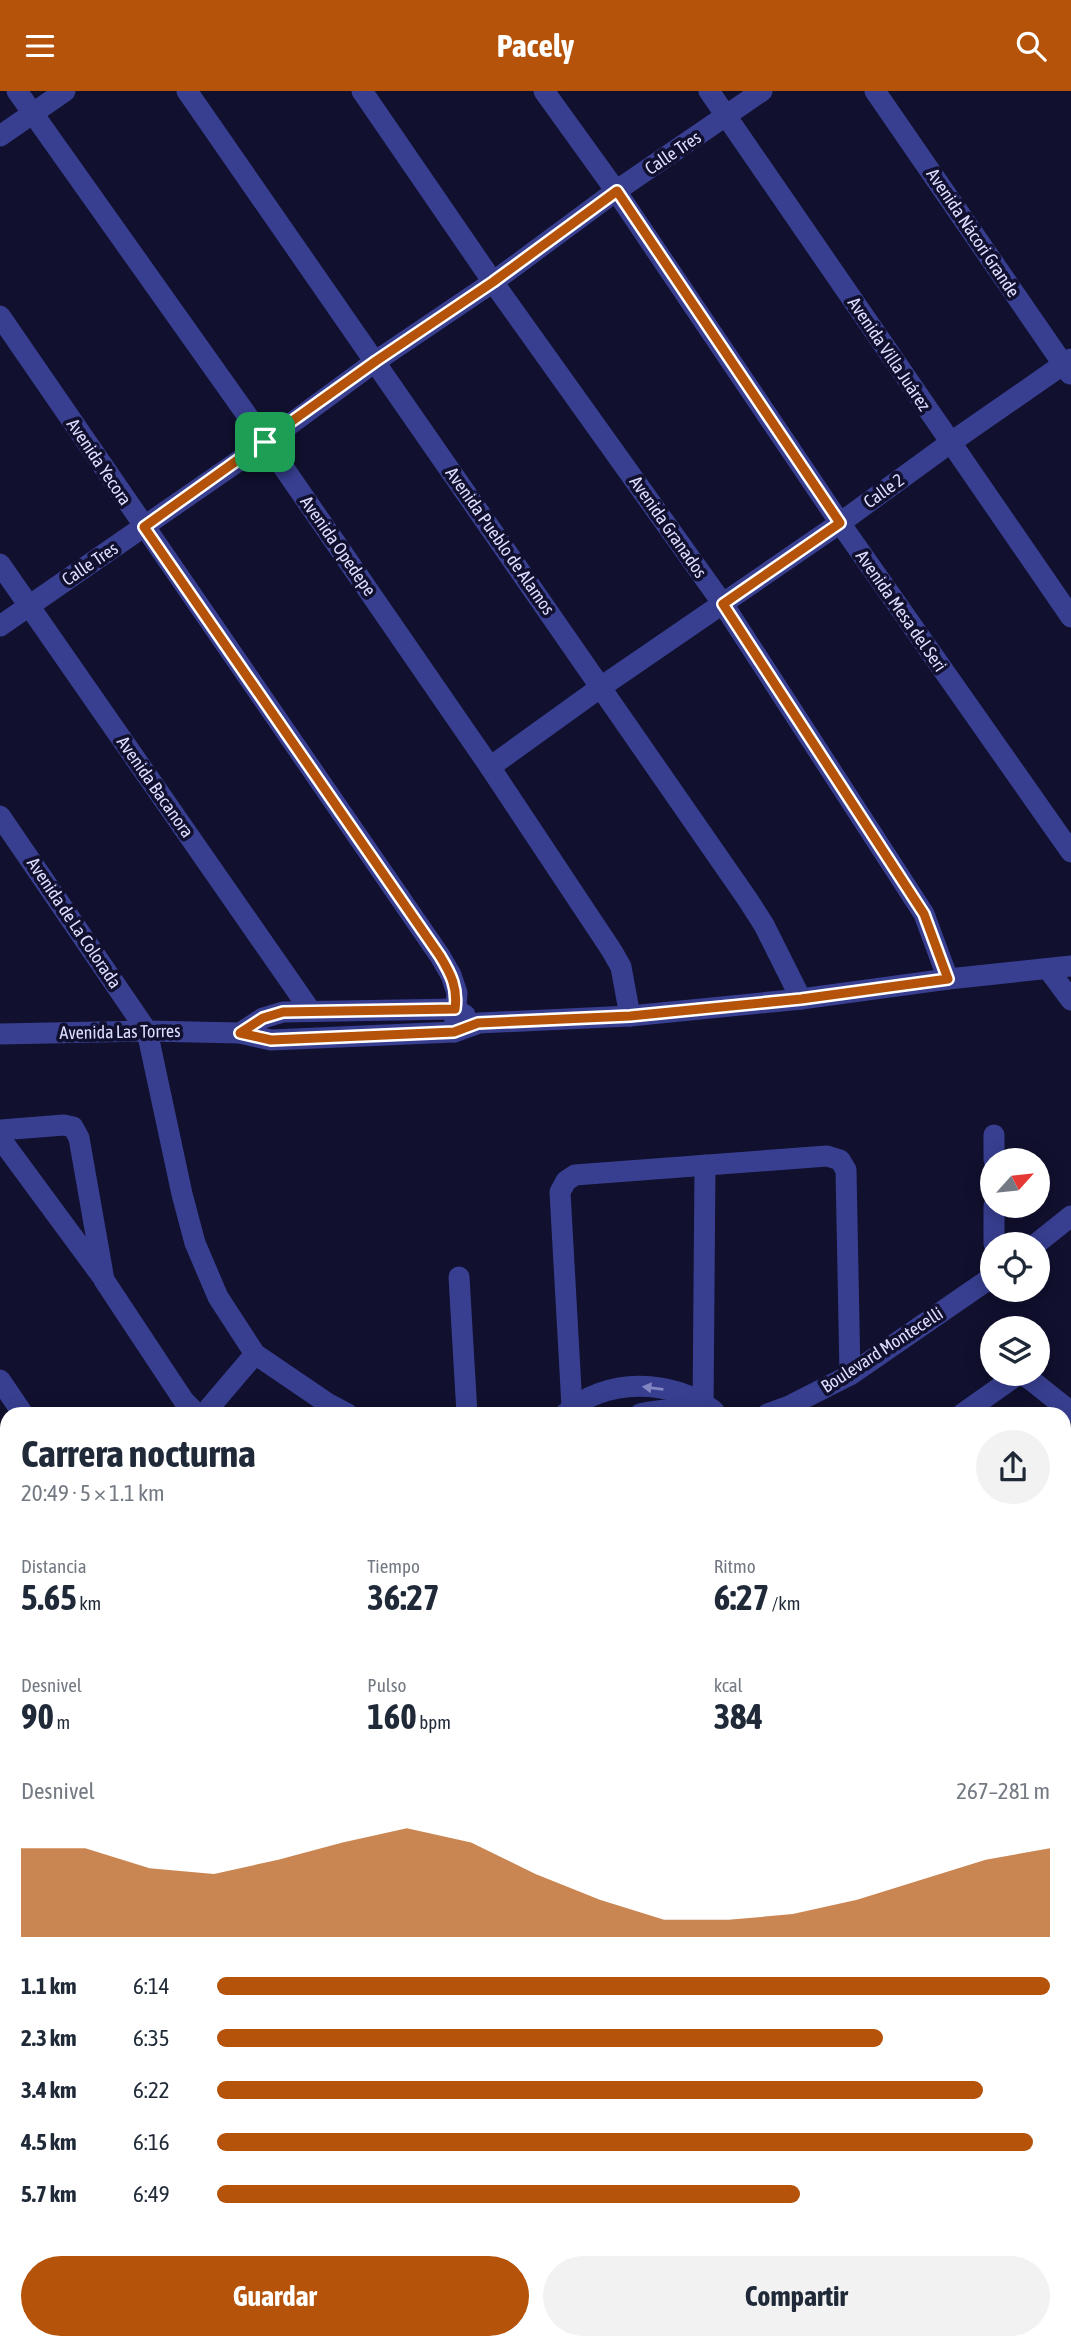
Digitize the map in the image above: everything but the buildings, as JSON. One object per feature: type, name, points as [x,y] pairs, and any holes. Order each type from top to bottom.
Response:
[{"type":"street","name":"Avenida Opedepe","points":[[17,91],[490,767],[612,951],[621,967],[630,1016]]},
{"type":"street","points":[[0,137],[65,91]]},
{"type":"street","name":"Avenida Pueblo de Alamos","points":[[187,91],[759,916],[801,999]]},
{"type":"street","name":"Avenida Granados","points":[[362,91],[493,282],[723,604],[924,914],[948,979]]},
{"type":"street","name":"Avenida Mesa del Seri","points":[[544,91],[617,191],[840,523],[1071,852]]},
{"type":"street","name":"Avenida Villa Juárez","points":[[709,91],[1071,617]]},
{"type":"street","name":"Calle Tres","points":[[0,627],[762,91]]},
{"type":"street","name":"Avenida Nácori Grande","points":[[876,91],[1068,366]]},
{"type":"street","name":"Avenida Yecora","points":[[0,316],[440,956],[457,993],[454,1032]]},
{"type":"street","name":"Calle 2","points":[[490,767],[950,443],[1068,366]]},
{"type":"street","name":"Avenida Bacanora","points":[[0,564],[310,1010]]},
{"type":"street","name":"Avenida de La Colorada","points":[[0,816],[147,1031]]},
{"type":"street","name":"Avenida Las Torres","points":[[0,1034],[147,1031],[240,1033],[271,1040],[454,1032],[478,1023],[630,1016],[801,999],[1071,966]]},
{"type":"street","points":[[1048,969],[1071,999]]},
{"type":"street","points":[[240,1033],[263,1018],[283,1012],[310,1010],[455,1009],[478,1023]]},
{"type":"street","points":[[147,1031],[195,1243],[218,1297],[255,1354],[335,1407]]},
{"type":"street","points":[[0,1130],[64,1125],[73,1127],[79,1137],[104,1280]]},
{"type":"street","points":[[994,1135],[994,1148]]},
{"type":"street","points":[[0,1138],[104,1280],[190,1407]]},
{"type":"street","points":[[572,1407],[560,1192],[566,1181],[575,1175],[827,1156],[840,1160],[846,1170],[850,1374]]},
{"type":"street","points":[[705,1165],[713,1407]]},
{"type":"street","points":[[1050,1236],[1067,1227]]},
{"type":"street","points":[[459,1277],[467,1407]]},
{"type":"street","name":"Boulevard Montecelli","points":[[786,1407],[850,1374],[980,1285]]},
{"type":"street","points":[[210,1407],[255,1354]]},
{"type":"street","points":[[972,1407],[1017,1375],[1031,1380],[1065,1407]]},
{"type":"street","points":[[0,1380],[18,1407]]},
{"type":"street","points":[[579,1407],[598,1394],[625,1386],[654,1386],[681,1393],[707,1407]]},
{"type":"route","points":[[617,191],[840,523],[723,604],[924,914],[948,979],[801,999],[630,1016],[478,1023],[454,1032],[271,1040],[240,1033],[263,1018],[283,1012],[455,1009],[457,993],[440,956],[144,527],[265,442],[376,361],[493,282],[617,191]]}]
